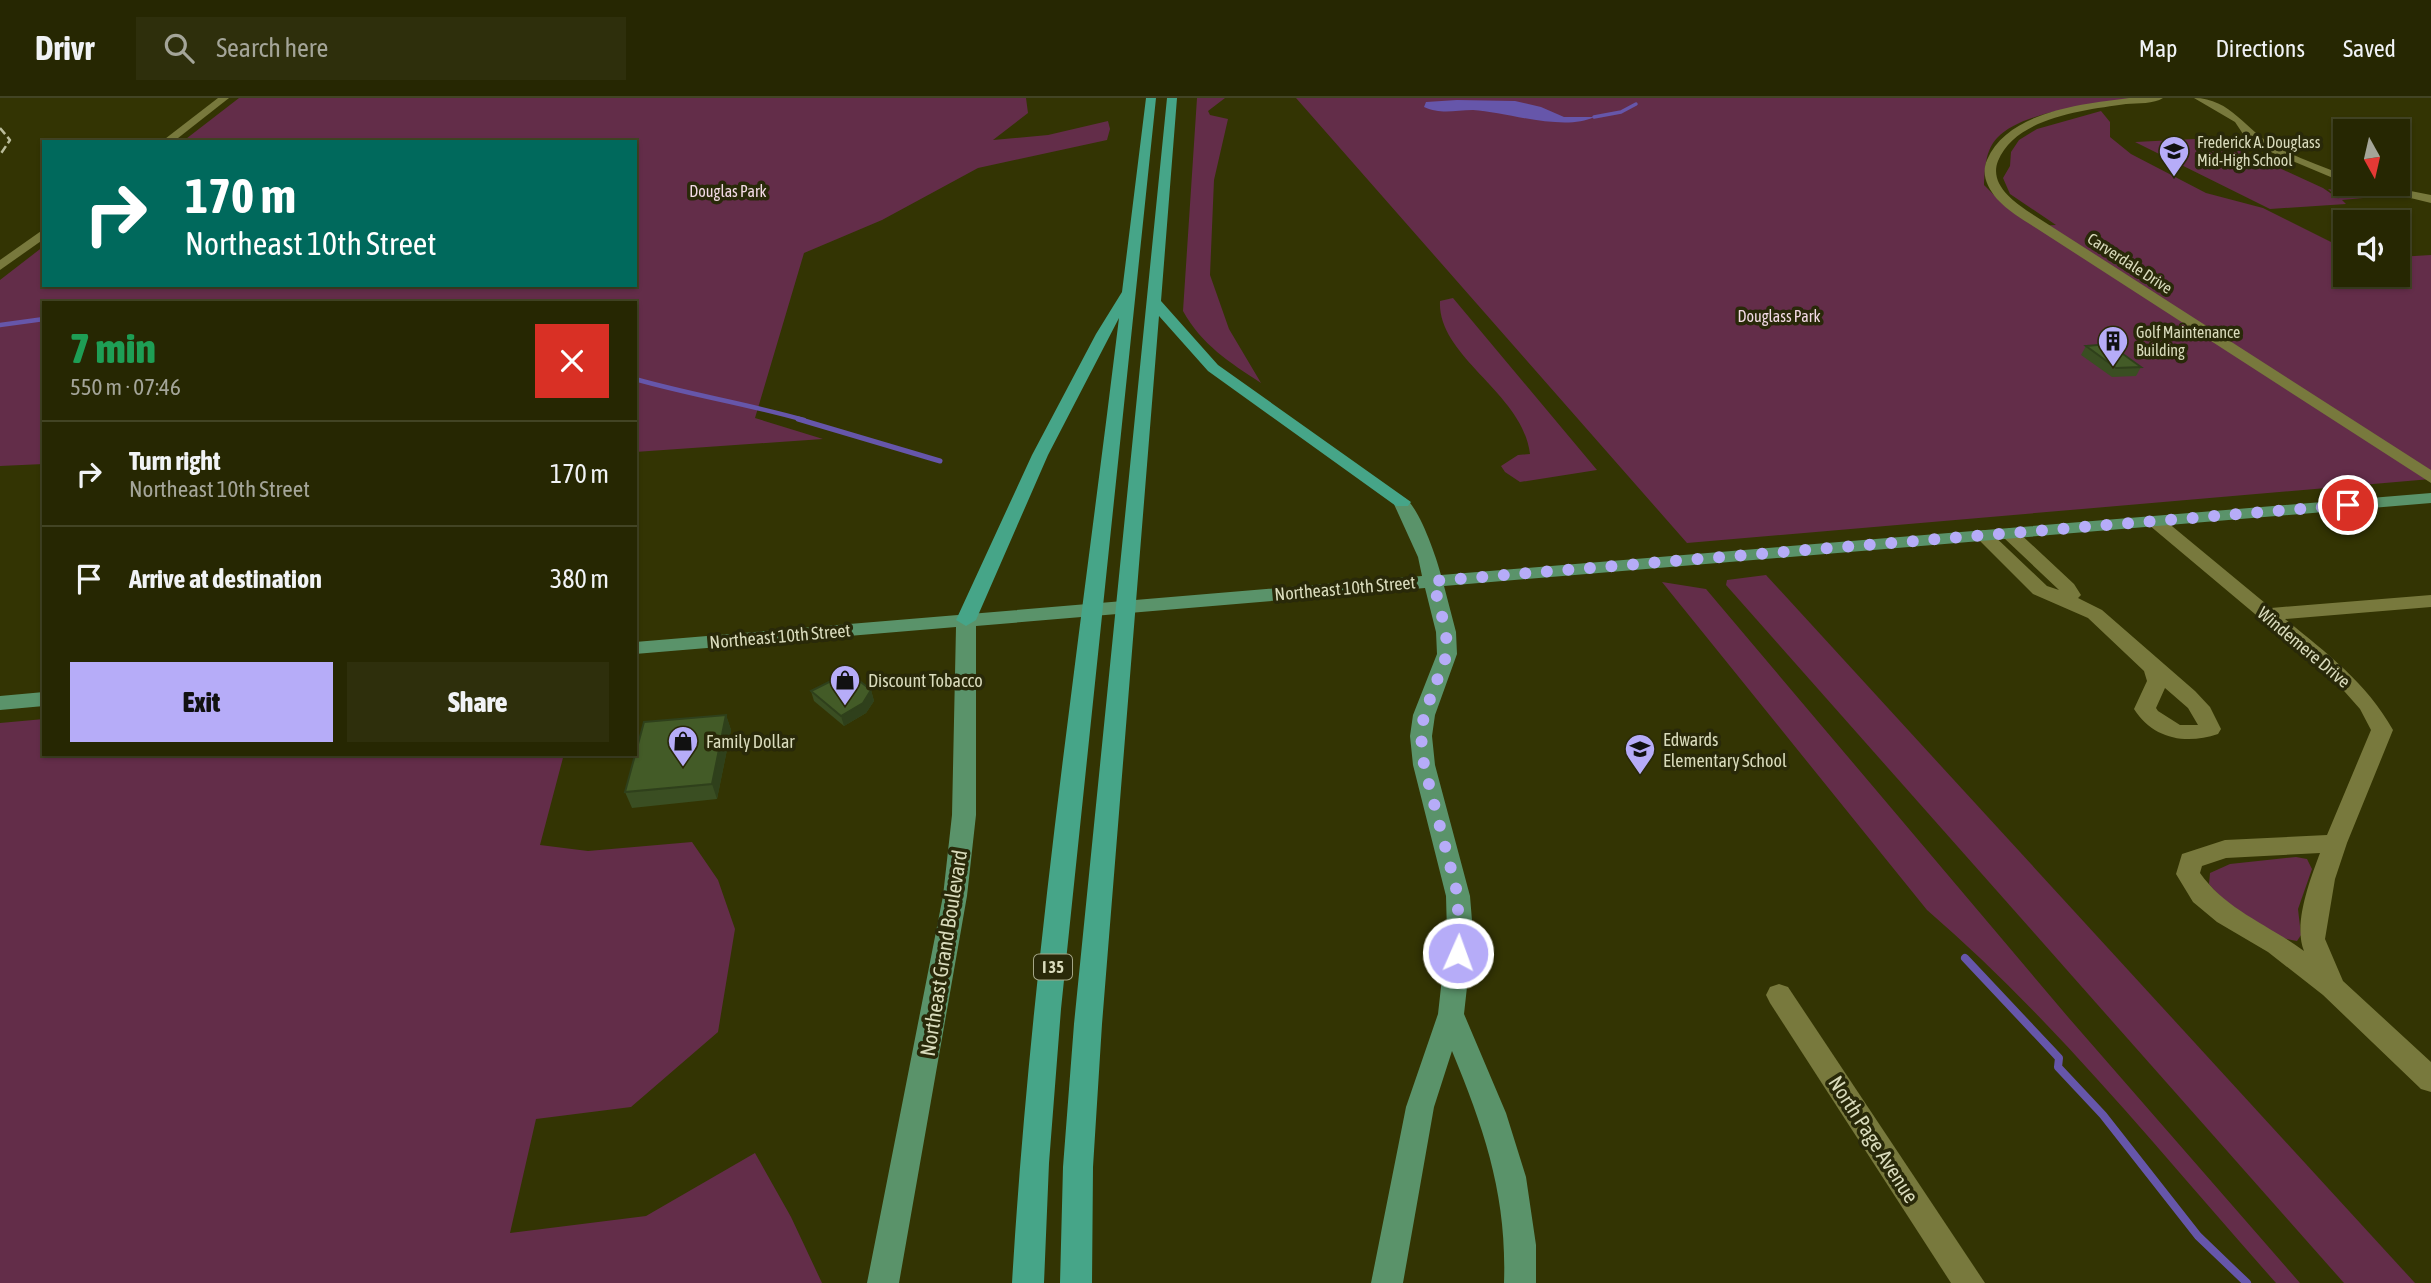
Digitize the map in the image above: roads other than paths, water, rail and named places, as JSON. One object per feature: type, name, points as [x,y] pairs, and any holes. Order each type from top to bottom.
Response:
[{"type":"highway","name":"I 35","points":[[1028,1283],[1046,1035],[1151,98]]},
{"type":"highway","name":"I 35","points":[[1076,1283],[1078,1167],[1088,1024],[1128,570],[1174,102]]},
{"type":"highway","points":[[966,620],[998,542],[1092,352],[1129,288]]},
{"type":"highway","points":[[1154,302],[1213,368],[1402,502]]},
{"type":"main road","name":"Northeast 10th Street","points":[[637,648],[2431,498]]},
{"type":"main road","points":[[1387,1283],[1420,1107],[1451,1014],[1460,933],[1458,896],[1424,765],[1421,736],[1424,715],[1447,654],[1446,632],[1433,581],[1402,502]]},
{"type":"main road","name":"Northeast Grand Boulevard","points":[[883,1283],[955,896],[964,815],[966,620]]},
{"type":"main road","points":[[0,703],[42,699]]},
{"type":"main road","points":[[1451,1014],[1506,1149],[1518,1196],[1523,1247],[1520,1283]]},
{"type":"street","points":[[169,140],[224,98]]},
{"type":"street","name":"Carverdale Drive","points":[[2158,98],[2111,103],[2033,123],[2017,131],[1999,145],[1992,159],[1989,174],[1994,186],[2001,196],[2040,225],[2431,478]]},
{"type":"street","points":[[2199,98],[2239,120],[2248,132],[2270,148],[2333,175]]},
{"type":"street","points":[[2410,195],[2431,199]]},
{"type":"street","points":[[0,266],[42,234]]},
{"type":"street","name":"Windemere Drive","points":[[2155,521],[2344,678],[2368,705],[2382,730],[2323,879],[2312,939],[2332,987]]},
{"type":"street","points":[[2009,533],[2067,588],[2071,595],[2066,600]]},
{"type":"street","points":[[1983,535],[2040,590],[2095,614],[2154,669]]},
{"type":"street","points":[[2266,614],[2431,601]]},
{"type":"street","name":"Windemere Drive","points":[[2335,843],[2225,849],[2191,860],[2188,874],[2202,895],[2226,915],[2277,945],[2332,987],[2431,1080]]},
{"type":"street","name":"North Page Avenue","points":[[1779,995],[1968,1283]]},
{"type":"waterway","points":[[1594,117],[1621,112],[1636,104]]},
{"type":"waterway","points":[[0,325],[42,319]]},
{"type":"waterway","points":[[637,380],[804,420]]},
{"type":"waterway","points":[[798,419],[940,461]]},
{"type":"waterway","points":[[1965,958],[2059,1058],[2058,1067],[2103,1115],[2198,1236],[2247,1283]]},
{"type":"railway","points":[[0,128],[10,140],[0,155]]},
{"type":"place","name":"Frederick A. Douglass Mid-High School","points":[[2174,178]]},
{"type":"place","name":"Golf Maintenance Building","points":[[2113,368]]},
{"type":"place","name":"Discount Tobacco","points":[[845,707]]},
{"type":"place","name":"Family Dollar","points":[[683,768]]},
{"type":"place","name":"Edwards Elementary School","points":[[1640,776]]},
{"type":"park label","name":"Douglas Park","points":[[728,191]]},
{"type":"park label","name":"Douglass Park","points":[[1779,316]]}]
